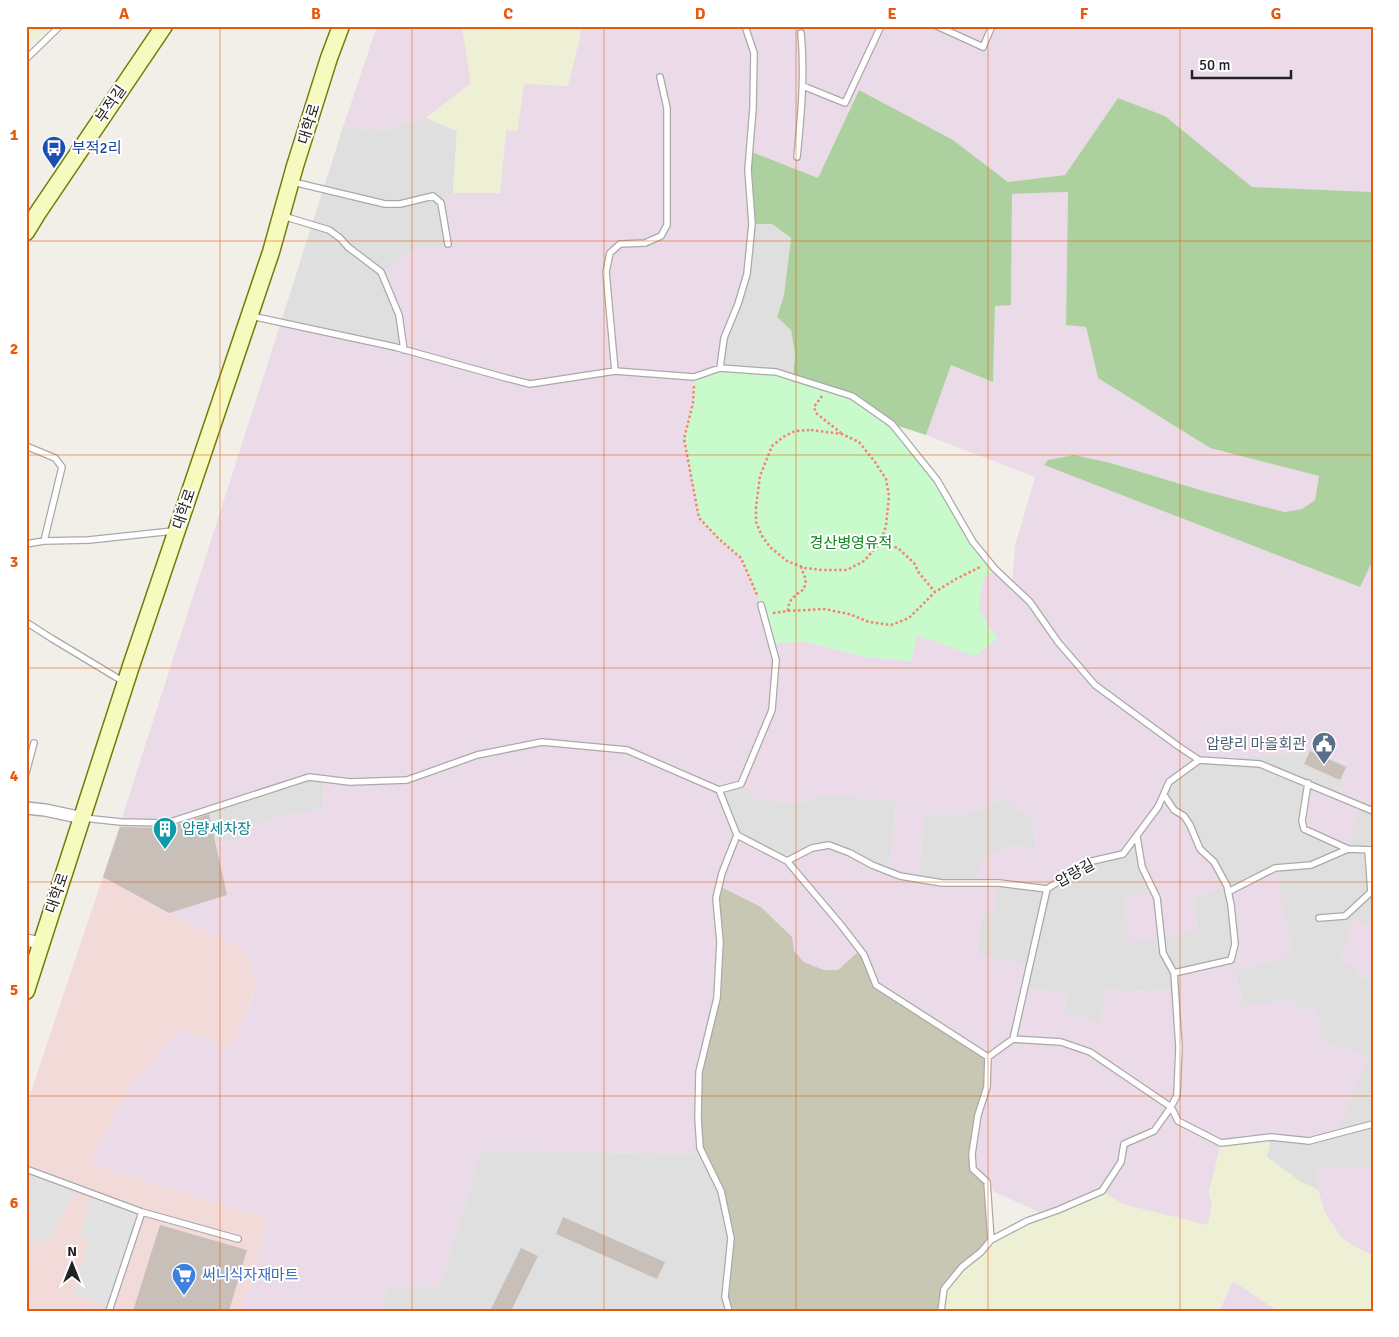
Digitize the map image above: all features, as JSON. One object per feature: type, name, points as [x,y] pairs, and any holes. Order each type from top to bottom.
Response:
[{"type":"main road","name":"부적길","points":[[26,232],[36,214],[164,26]]},
{"type":"main road","name":"대학로","points":[[26,991],[34,942],[83,818],[176,531],[271,252],[329,58],[341,26]]},
{"type":"street","points":[[26,808],[83,818]]},
{"type":"lane","points":[[26,59],[60,26]]},
{"type":"lane","points":[[720,368],[724,338],[738,304],[747,274],[752,224],[748,170],[753,108],[754,53],[745,26]]},
{"type":"lane","points":[[802,86],[845,103],[881,26]]},
{"type":"lane","points":[[937,26],[983,48],[992,26]]},
{"type":"lane","points":[[797,157],[804,61],[802,33]]},
{"type":"lane","points":[[615,372],[606,272],[610,253],[620,244],[645,243],[661,236],[667,225],[667,108],[660,77]]},
{"type":"lane","points":[[291,182],[385,204],[400,204],[433,196],[441,203],[448,244]]},
{"type":"lane","points":[[281,215],[329,230],[381,272],[399,315],[404,350]]},
{"type":"lane","points":[[249,315],[404,350],[530,384],[615,372],[694,377],[720,368],[776,372],[852,396],[892,424],[937,480],[973,542],[990,563],[1030,602],[1058,642],[1095,685],[1199,760],[1260,764],[1373,811]]},
{"type":"lane","points":[[26,446],[55,458],[62,467],[44,541]]},
{"type":"lane","points":[[26,544],[176,531]]},
{"type":"lane","points":[[83,818],[167,824],[309,777],[350,782],[407,780],[477,755],[542,742],[627,750],[719,790],[741,784],[772,710],[776,660],[761,605]]},
{"type":"lane","points":[[26,622],[126,683]]},
{"type":"lane","points":[[26,773],[34,743]]},
{"type":"lane","name":"압량길","points":[[787,860],[812,848],[829,844],[900,876],[942,883],[999,883],[1047,889],[1088,862],[1123,854],[1158,807],[1169,782],[1199,760]]},
{"type":"lane","points":[[1308,783],[1302,821],[1304,828],[1348,849],[1370,850],[1372,893],[1345,916],[1319,918]]},
{"type":"lane","points":[[719,790],[737,835],[787,860],[864,955],[876,985],[988,1058]]},
{"type":"lane","points":[[1164,795],[1174,810],[1184,816],[1200,849],[1214,862],[1226,886],[1235,944],[1231,960],[1174,973]]},
{"type":"lane","points":[[728,1311],[726,1297],[731,1238],[721,1191],[700,1148],[698,1118],[699,1072],[717,998],[720,942],[716,898],[722,874],[737,835]]},
{"type":"lane","points":[[941,1311],[944,1289],[962,1267],[981,1252],[991,1240],[1027,1221],[1102,1191],[1121,1162],[1124,1144],[1154,1131],[1177,1095],[1180,1047],[1174,973],[1163,953],[1157,898],[1142,867],[1137,837]]},
{"type":"lane","points":[[1228,892],[1274,868],[1311,865],[1348,849]]},
{"type":"lane","points":[[988,1058],[1013,1039],[1047,889]]},
{"type":"lane","points":[[1013,1039],[1061,1042],[1090,1052],[1171,1107],[1178,1121],[1221,1143],[1272,1137],[1309,1141],[1373,1124]]},
{"type":"lane","points":[[988,1058],[987,1087],[978,1115],[972,1154],[973,1169],[987,1182],[991,1240]]},
{"type":"lane","points":[[26,1169],[142,1212],[238,1239]]},
{"type":"lane","points":[[109,1311],[142,1212]]},
{"type":"path","points":[[694,377],[693,403],[684,439],[699,518],[718,539],[741,558],[761,605]]},
{"type":"path","points":[[828,388],[814,407],[816,413],[842,434],[859,442],[876,462],[886,479],[889,496],[886,526],[880,544],[864,561],[848,570],[805,568],[787,561],[770,547],[762,536],[756,522],[757,490],[760,476],[772,446],[783,437],[795,431],[810,430],[842,434]]},
{"type":"path","points":[[880,544],[898,548],[914,562],[919,573],[935,592]]},
{"type":"path","points":[[764,614],[788,610],[824,609],[850,614],[869,622],[891,624],[909,618],[935,592],[974,569],[990,563]]},
{"type":"path","points":[[788,610],[788,604],[792,598],[804,589],[806,580],[800,566]]},
{"type":"shaded area","points":[[26,26],[52,26],[26,48]]},
{"type":"shaded area","points":[[377,26],[462,26],[471,83],[426,118],[386,130],[343,127]]},
{"type":"shaded area","points":[[462,26],[581,26],[580,38],[568,86],[524,84],[517,131],[506,130],[500,193],[453,193],[457,131],[426,118],[471,83]]},
{"type":"shaded area","points":[[581,26],[1373,26],[1373,192],[1252,187],[1165,116],[1118,98],[1065,175],[1008,182],[953,140],[859,90],[818,178],[752,224],[747,274],[724,338],[720,368],[694,378],[693,403],[684,439],[718,539],[741,558],[761,605],[772,642],[808,642],[866,657],[911,661],[916,635],[997,639],[979,610],[983,579],[995,569],[1012,584],[1015,546],[1035,477],[926,435],[951,364],[993,381],[995,305],[1011,304],[1012,194],[1068,192],[1066,325],[1086,327],[1098,378],[1210,448],[1319,476],[1315,500],[1302,509],[1285,512],[1207,492],[1111,463],[1074,455],[1360,587],[1373,560],[1373,811],[1360,805],[1348,849],[1304,829],[1308,783],[1338,796],[1349,764],[1308,748],[1305,752],[1199,760],[1169,782],[1164,795],[1174,810],[1184,816],[1200,849],[1214,862],[1227,886],[1193,898],[1197,930],[1161,939],[1129,943],[1124,898],[1154,893],[1142,867],[1137,837],[1123,854],[1088,863],[1047,889],[999,883],[994,912],[982,914],[977,954],[1030,965],[1025,987],[1067,994],[1063,1014],[1100,1023],[1107,988],[1127,992],[1175,990],[1174,973],[1231,960],[1235,944],[1228,892],[1275,868],[1293,955],[1235,972],[1243,1005],[1294,1001],[1303,1011],[1316,1010],[1320,1040],[1368,1056],[1337,1134],[1309,1141],[1271,1137],[1209,1191],[1212,1206],[1208,1226],[1122,1204],[1102,1191],[1046,1215],[994,1192],[987,1182],[973,1169],[876,985],[860,950],[838,970],[824,970],[804,962],[794,951],[720,942],[704,1154],[481,1150],[440,1286],[388,1287],[382,1311],[242,1311],[268,1219],[90,1164],[127,1090],[181,1029],[231,1048],[258,984],[245,949],[191,926],[103,877],[281,322],[404,349],[399,315],[381,272],[411,252],[452,243],[444,193],[500,193],[506,130],[517,131],[524,83],[580,38]],"holes":[[[309,777],[324,779],[323,809],[280,816],[258,824],[237,841],[216,843],[209,810]],[[741,784],[756,800],[800,804],[822,795],[897,800],[889,871],[829,845],[812,848],[787,860],[738,835],[719,790]],[[1002,798],[1032,817],[1036,850],[1012,846],[992,854],[979,863],[977,883],[918,879],[925,813],[966,814],[990,806]]]},
{"type":"shaded area","points":[[426,118],[457,131],[453,193],[444,193],[452,243],[411,252],[399,315],[404,350],[281,322],[343,127],[386,130]]},
{"type":"shaded area","points":[[752,224],[772,224],[791,238],[784,295],[777,316],[791,330],[795,354],[793,378],[720,368]]},
{"type":"shaded area","points":[[1307,747],[1349,765],[1338,796],[1373,811],[1373,926],[1353,920],[1357,968],[1361,976],[1373,980],[1373,1168],[1319,1168],[1318,1190],[1301,1182],[1267,1157],[1271,1137],[1320,1040],[1316,1010],[1303,1011],[1294,1001],[1243,1005],[1235,972],[1235,944],[1231,960],[1176,990],[1127,992],[1107,988],[1100,1023],[1063,1014],[1067,994],[1025,987],[977,954],[982,913],[999,883],[1137,837],[1197,929],[1193,898],[1226,886],[1164,795],[1169,782],[1199,760],[1305,752]]},
{"type":"shaded area","points":[[309,777],[324,779],[323,809],[280,816],[258,824],[237,841],[216,843],[209,810]]},
{"type":"shaded area","points":[[741,784],[800,804],[822,795],[897,800],[889,871],[787,861],[737,835],[719,790]]},
{"type":"shaded area","points":[[1002,798],[1032,817],[1036,850],[1013,846],[977,883],[918,879],[925,813],[966,814],[990,806]]},
{"type":"shaded area","points":[[103,877],[191,926],[245,949],[258,983],[231,1048],[91,1163],[268,1219],[242,1311],[26,1311],[26,1107]]},
{"type":"shaded area","points":[[719,886],[761,907],[792,937],[794,951],[804,962],[824,970],[838,970],[860,950],[876,985],[988,1057],[987,1087],[978,1115],[973,1169],[987,1182],[991,1240],[941,1311],[729,1311],[725,1297],[731,1238],[721,1191],[700,1148],[699,1072],[717,998],[720,942],[716,898]]},
{"type":"shaded area","points":[[1353,920],[1373,926],[1373,980],[1361,976],[1357,968],[1340,962]]},
{"type":"shaded area","points":[[1271,1137],[1267,1157],[1301,1182],[1318,1190],[1325,1213],[1341,1237],[1348,1243],[1373,1256],[1373,1311],[1278,1311],[1233,1281],[1219,1311],[945,1311],[944,1289],[991,1240],[1102,1191],[1122,1204],[1208,1225],[1212,1206],[1209,1191],[1221,1143]]},
{"type":"shaded area","points":[[481,1150],[704,1154],[721,1191],[731,1238],[729,1311],[382,1311],[387,1287],[440,1286]]},
{"type":"shaded area","points":[[26,1168],[77,1188],[48,1242],[35,1239],[26,1269]]},
{"type":"shaded area","points":[[1318,1168],[1373,1168],[1373,1256],[1348,1243],[1341,1237],[1325,1213],[1318,1190]]},
{"type":"shaded area","points":[[92,1194],[142,1212],[110,1307],[73,1295],[89,1240],[79,1236]]},
{"type":"shaded area","points":[[1233,1281],[1278,1310],[1278,1311],[1219,1311]]},
{"type":"green space","points":[[859,90],[953,140],[1008,182],[1065,175],[1118,98],[1165,116],[1252,187],[1373,192],[1373,560],[1360,587],[1044,465],[1048,460],[1074,455],[1111,463],[1207,492],[1285,512],[1302,509],[1315,500],[1319,476],[1210,448],[1098,378],[1086,327],[1066,325],[1068,192],[1012,194],[1011,305],[995,306],[993,382],[951,365],[926,435],[892,424],[793,378],[795,354],[791,330],[777,317],[784,295],[791,238],[772,224],[752,224],[749,151],[818,178]]},
{"type":"green space","name":"경산병영유적","points":[[714,370],[776,372],[852,396],[892,424],[937,480],[973,542],[995,569],[983,579],[979,610],[997,639],[975,656],[917,635],[911,661],[866,657],[808,642],[772,643],[761,605],[741,558],[718,539],[699,518],[684,439],[693,403],[694,377]]},
{"type":"building","points":[[1310,751],[1346,767],[1340,780],[1304,764]]},
{"type":"building","name":"압량세차장","points":[[209,814],[227,895],[169,913],[103,877],[120,827],[167,828]]},
{"type":"building","points":[[563,1217],[665,1262],[657,1279],[556,1234]]},
{"type":"building","points":[[160,1225],[247,1250],[229,1311],[133,1311]]},
{"type":"building","points":[[521,1248],[538,1256],[511,1311],[490,1311]]},
{"type":"place","name":"부적2리","points":[[54,169]]},
{"type":"place","name":"압량리 마을회관","points":[[1324,765]]},
{"type":"place","name":"압량세차장","points":[[165,850]]},
{"type":"place","name":"써니식자재마트","points":[[184,1296]]}]
